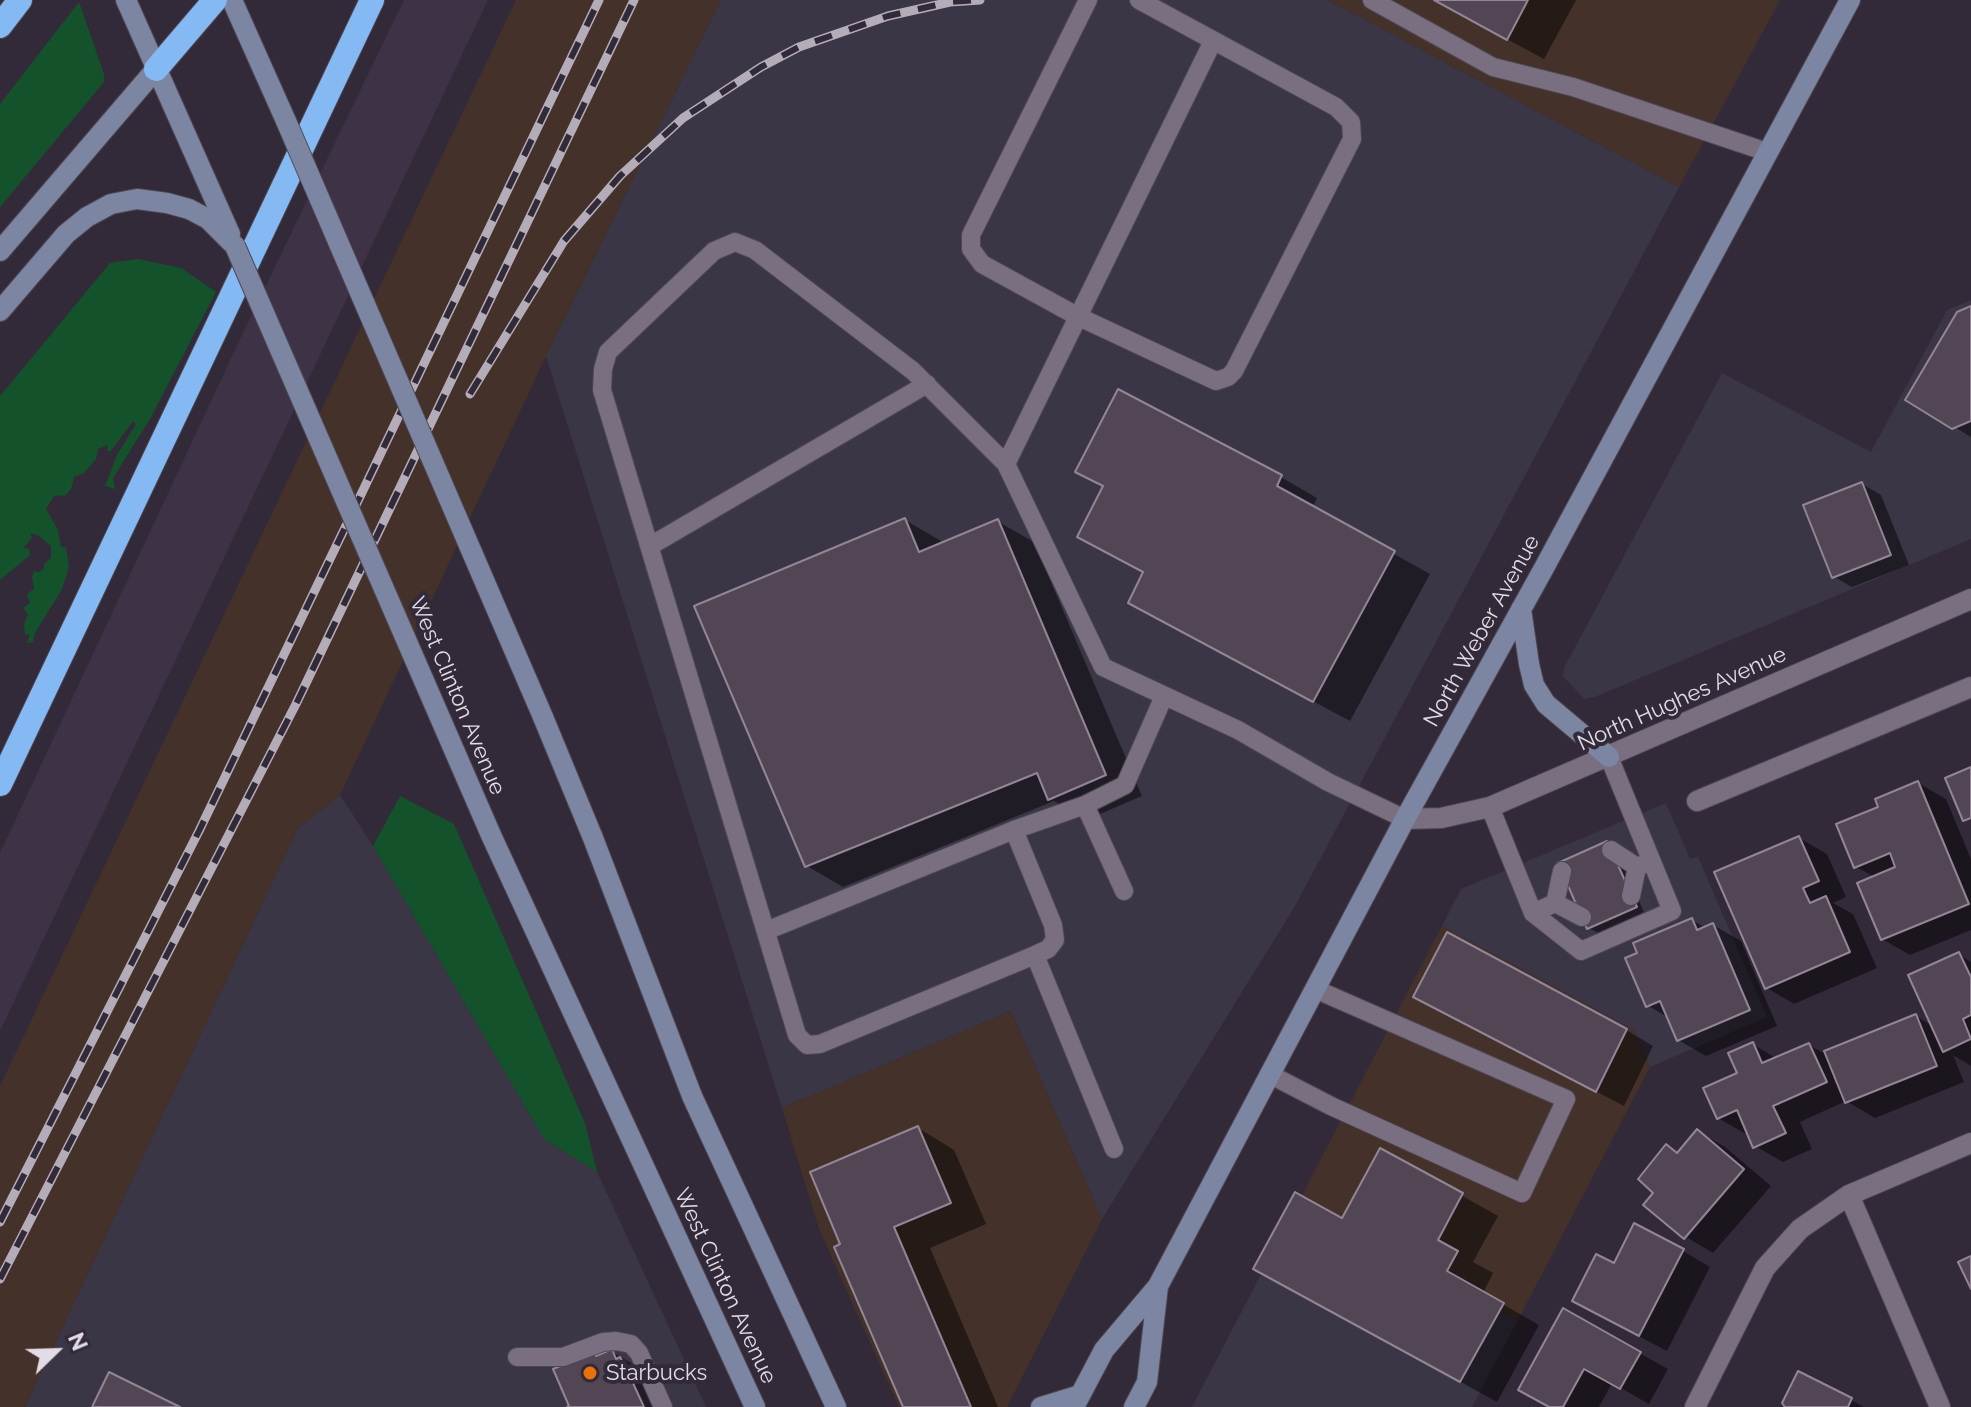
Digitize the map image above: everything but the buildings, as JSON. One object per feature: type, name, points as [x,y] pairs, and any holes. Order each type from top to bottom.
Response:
[{"type":"highway","points":[[0,26],[20,0]]},
{"type":"highway","points":[[156,69],[215,0]]},
{"type":"highway","points":[[0,784],[372,0]]},
{"type":"main road","name":"West Clinton Avenue","points":[[126,0],[491,835],[755,1407]]},
{"type":"main road","points":[[232,0],[543,717],[692,1096],[836,1407]]},
{"type":"main road","name":"North Weber Avenue","points":[[1077,1401],[1104,1350],[1158,1286],[1405,819],[1850,0]]},
{"type":"main road","points":[[0,251],[156,69]]},
{"type":"main road","points":[[0,311],[66,234],[87,217],[111,204],[137,199],[189,209],[215,225],[235,246]]},
{"type":"main road","points":[[1521,609],[1534,685],[1546,704],[1609,757]]},
{"type":"main road","name":"North Weber Avenue","points":[[1134,1407],[1147,1382],[1158,1286]]},
{"type":"main road","points":[[1041,1407],[1077,1401]]},
{"type":"street","name":"North Hughes Avenue","points":[[1405,819],[1441,818],[1490,807],[1971,599]]},
{"type":"street","points":[[1697,801],[1971,687]]},
{"type":"street","points":[[1695,1407],[1765,1268],[1800,1229],[1849,1195],[1971,1143]]},
{"type":"street","points":[[1849,1195],[1940,1407]]},
{"type":"lane","points":[[1088,0],[971,235],[971,249],[982,264],[1077,316],[1216,381],[1234,371],[1352,139],[1351,122],[1336,107],[1139,0]]},
{"type":"lane","points":[[1372,0],[1493,67],[1573,87],[1767,152]]},
{"type":"lane","points":[[1006,464],[1213,41]]},
{"type":"lane","points":[[1014,830],[1053,925],[1055,940],[1048,949],[820,1044],[807,1045],[797,1035],[602,390],[608,352],[714,251],[735,242],[755,250],[927,384],[1006,464],[1103,667],[1238,730],[1328,782],[1405,819]]},
{"type":"lane","points":[[650,546],[927,384]]},
{"type":"lane","points":[[766,931],[1014,830],[1085,805],[1125,785],[1164,696]]},
{"type":"lane","points":[[1609,757],[1637,867],[1631,896]]},
{"type":"lane","points":[[1085,805],[1124,891]]},
{"type":"lane","points":[[1490,807],[1533,913],[1581,951],[1672,911],[1637,867],[1611,850]]},
{"type":"lane","points":[[1562,871],[1564,899],[1582,917]]},
{"type":"lane","points":[[1533,913],[1564,899]]},
{"type":"lane","points":[[1035,955],[1114,1149]]},
{"type":"lane","points":[[1271,1075],[1331,1106],[1522,1193],[1566,1099],[1315,989]]},
{"type":"lane","points":[[517,1357],[563,1357],[603,1342],[631,1344],[639,1353],[663,1407]]},
{"type":"shaded area","points":[[404,0],[488,0],[0,1031],[0,853],[241,337]]},
{"type":"shaded area","points":[[516,0],[721,0],[546,356],[340,795],[298,828],[25,1407],[0,1407],[0,1086]]},
{"type":"shaded area","points":[[721,0],[1328,0],[1679,187],[1295,906],[1102,1219],[1011,1011],[782,1108],[546,356]]},
{"type":"shaded area","points":[[1328,0],[1780,0],[1679,187]]},
{"type":"shaded area","points":[[1971,300],[1971,539],[1584,699],[1563,676],[1564,668],[1722,373],[1871,452],[1947,310]]},
{"type":"shaded area","points":[[340,795],[544,1139],[597,1172],[706,1407],[25,1407],[298,828]]},
{"type":"shaded area","points":[[1666,803],[1690,859],[1698,857],[1767,1017],[1650,1067],[1634,1030],[1442,926],[1461,889]]},
{"type":"shaded area","points":[[1442,926],[1634,1030],[1650,1067],[1518,1320],[1297,1205]]},
{"type":"shaded area","points":[[1011,1011],[1102,1219],[1007,1407],[899,1407],[819,1229],[782,1108]]},
{"type":"shaded area","points":[[1297,1205],[1518,1320],[1472,1407],[1192,1407]]},
{"type":"green space","points":[[79,2],[104,82],[0,207],[0,104]]},
{"type":"green space","points":[[138,259],[181,268],[216,292],[150,419],[113,478],[115,489],[105,486],[117,455],[136,424],[133,421],[111,451],[107,451],[108,445],[98,449],[96,459],[84,473],[74,477],[66,495],[54,496],[46,509],[58,530],[61,547],[66,547],[69,567],[62,589],[35,633],[33,642],[27,643],[30,634],[25,635],[24,624],[28,614],[23,608],[30,603],[27,594],[34,589],[34,571],[44,569],[44,564],[51,558],[51,546],[30,533],[32,538],[23,548],[29,549],[30,555],[0,580],[0,396],[110,263]]},
{"type":"green space","points":[[400,796],[454,824],[585,1123],[597,1172],[544,1139],[373,846]]},
{"type":"railway","points":[[0,1222],[199,831],[599,0]]},
{"type":"railway","points":[[0,1279],[296,704],[634,0]]},
{"type":"railway","points":[[470,394],[564,241],[620,176],[683,118],[761,67],[799,47],[888,16],[950,2],[980,0]]},
{"type":"place","name":"Starbucks","points":[[590,1373]]}]
